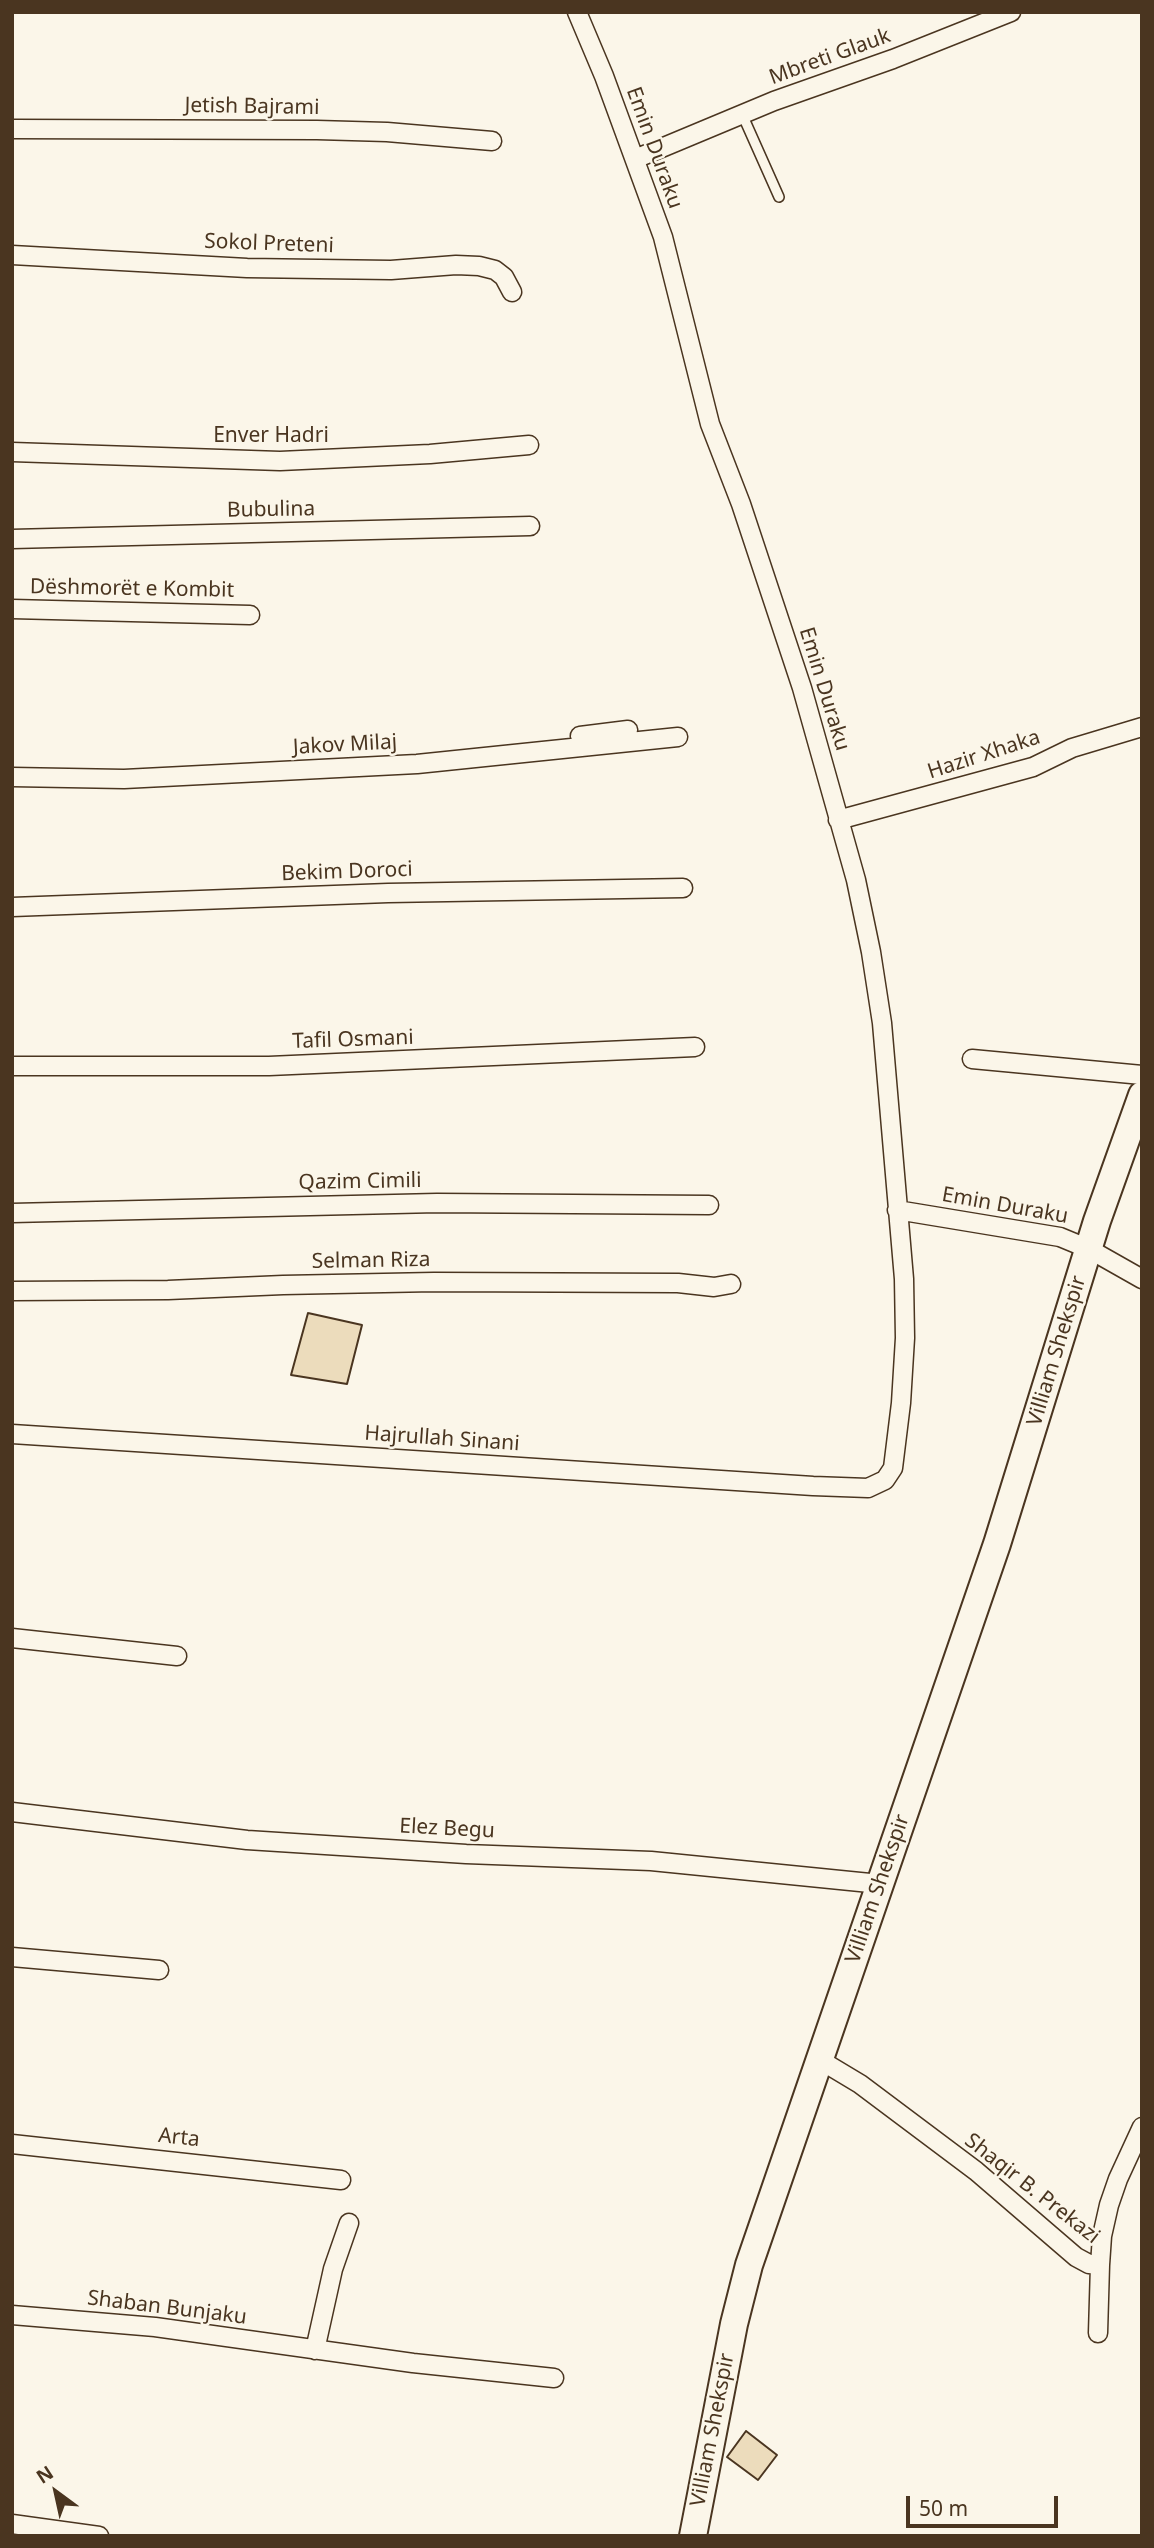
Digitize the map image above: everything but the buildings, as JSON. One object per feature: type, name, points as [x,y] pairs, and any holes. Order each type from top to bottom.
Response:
[{"type":"street","name":"Emin Duraku","points":[[577,12],[635,159],[666,248],[710,424],[745,517],[802,688],[856,880],[882,1023],[897,1210],[1060,1237],[1089,1249],[1142,1279]]},
{"type":"street","name":"Mbreti Glauk","points":[[635,159],[742,114],[1011,12]]},
{"type":"street","name":"Jetish Bajrami","points":[[12,129],[317,130],[387,132],[492,141]]},
{"type":"street","name":"Sokol Preteni","points":[[12,255],[247,268],[391,270],[480,266],[495,270],[504,277],[512,292]]},
{"type":"street","name":"Enver Hadri","points":[[12,452],[280,461],[429,454],[529,444]]},
{"type":"street","name":"Bubulina","points":[[12,539],[530,526]]},
{"type":"street","name":"Dëshmorët e Kombit","points":[[12,609],[250,615]]},
{"type":"street","name":"Hazir Xhaka","points":[[838,820],[1033,767],[1072,748],[1142,727]]},
{"type":"street","points":[[12,767],[127,769],[417,755],[628,730]]},
{"type":"street","name":"Jakov Milaj","points":[[12,777],[124,779],[417,764],[678,737]]},
{"type":"street","name":"Bekim Doroci","points":[[12,907],[388,893],[683,888]]},
{"type":"street","name":"Tafil Osmani","points":[[12,1066],[269,1066],[695,1047]]},
{"type":"street","points":[[972,1059],[1142,1075]]},
{"type":"street","name":"Villiam Shekspir","points":[[693,2536],[734,2323],[749,2265],[997,1544],[1089,1249],[1142,1095]]},
{"type":"street","name":"Qazim Cimili","points":[[12,1213],[437,1203],[709,1205]]},
{"type":"street","name":"Hajrullah Sinani","points":[[12,1434],[868,1488],[885,1480],[893,1468],[901,1403],[905,1303],[897,1210]]},
{"type":"street","name":"Selman Riza","points":[[12,1291],[168,1290],[434,1282],[678,1283],[714,1287],[731,1284]]},
{"type":"street","points":[[12,1638],[177,1657]]},
{"type":"street","name":"Elez Begu","points":[[12,1812],[247,1840],[466,1854],[651,1861],[880,1884]]},
{"type":"street","points":[[12,1957],[159,1970]]},
{"type":"street","name":"Shaqir B. Prekazi","points":[[820,2060],[860,2084],[976,2171],[1076,2257],[1089,2264],[1100,2265],[1102,2236],[1109,2205],[1142,2127]]},
{"type":"street","name":"Arta","points":[[12,2144],[341,2180]]},
{"type":"street","points":[[316,2350],[333,2269],[349,2223]]},
{"type":"street","points":[[1098,2333],[1100,2265]]},
{"type":"street","name":"Shaban Bunjaku","points":[[12,2315],[155,2327],[316,2350],[554,2378]]},
{"type":"street","points":[[12,2524],[99,2536]]},
{"type":"lane","points":[[742,114],[779,197]]}]
